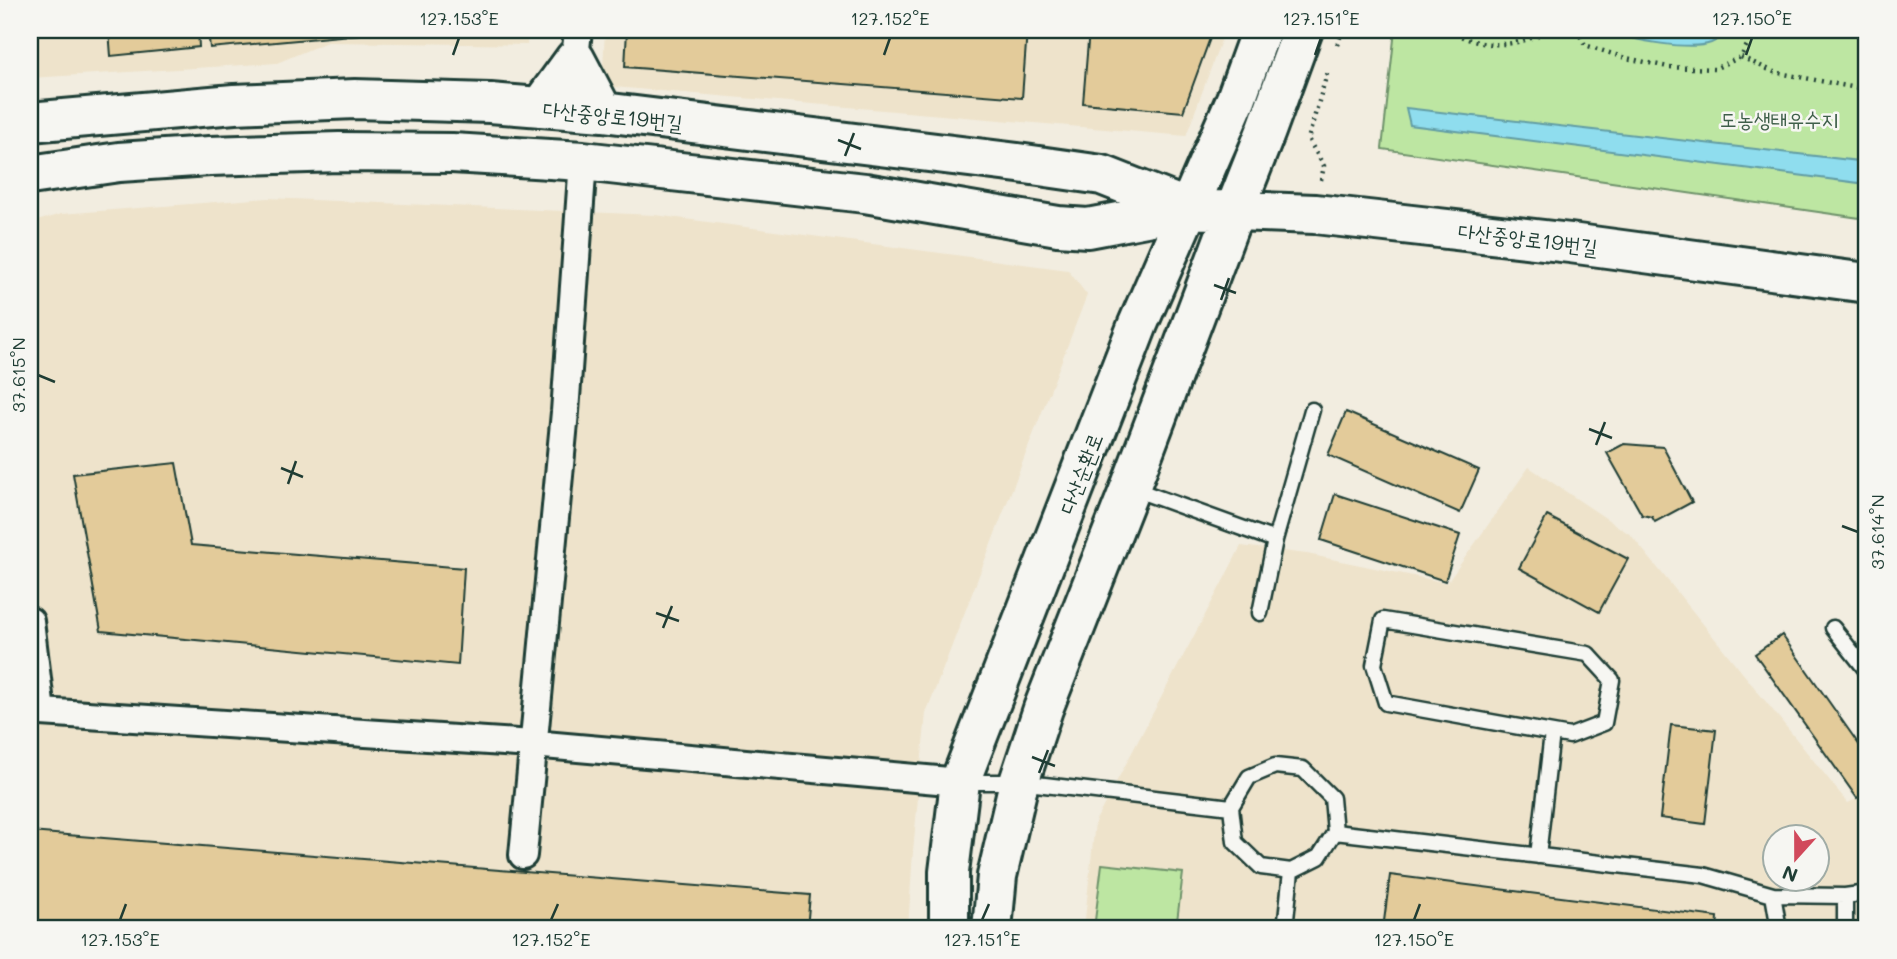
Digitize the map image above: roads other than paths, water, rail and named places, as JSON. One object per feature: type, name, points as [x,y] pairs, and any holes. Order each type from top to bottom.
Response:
[{"type":"street","name":"다산순환로","points":[[949,929],[949,872],[960,782],[1138,324],[1236,99],[1261,30]]},
{"type":"street","points":[[992,929],[998,876],[1019,782],[1043,709],[1130,488],[1303,30]]},
{"type":"street","points":[[540,107],[576,44]]},
{"type":"street","points":[[576,44],[603,113]]},
{"type":"street","name":"다산중앙로19번길","points":[[30,122],[234,104],[355,99],[540,107],[1005,161],[1102,176],[1188,208],[1315,214],[1557,241],[1867,282]]},
{"type":"street","name":"다산중앙로19번길","points":[[30,175],[119,162],[211,156],[339,152],[452,153],[583,161],[865,193],[1068,227],[1088,228],[1188,208]]},
{"type":"street","points":[[523,855],[565,412],[583,161]]},
{"type":"street","points":[[30,621],[35,713],[533,744],[960,782]]},
{"type":"lane","points":[[1259,613],[1275,540],[1312,410]]},
{"type":"lane","points":[[1130,488],[1275,540]]},
{"type":"lane","points":[[1383,620],[1588,654],[1612,680],[1604,723],[1570,736],[1552,733],[1386,703],[1374,665],[1383,620]]},
{"type":"lane","points":[[1833,628],[1867,671]]},
{"type":"lane","points":[[1538,856],[1552,733]]},
{"type":"lane","points":[[1275,766],[1303,769],[1332,798],[1335,832],[1319,857],[1291,871],[1261,867],[1235,842],[1231,807],[1249,777],[1275,766]]},
{"type":"lane","points":[[960,782],[1019,782],[1231,807]]},
{"type":"lane","points":[[1335,832],[1703,875],[1773,895],[1845,896],[1867,893]]},
{"type":"lane","points":[[1285,929],[1291,871]]},
{"type":"lane","points":[[1773,895],[1779,929]]},
{"type":"lane","points":[[1845,896],[1845,929]]},
{"type":"water","points":[[1613,30],[1729,30],[1711,43],[1690,46],[1646,41]]},
{"type":"water","points":[[1406,108],[1867,162],[1867,184],[1410,125]]},
{"type":"park label","name":"도농생태유수지","points":[[1779,118]]}]
